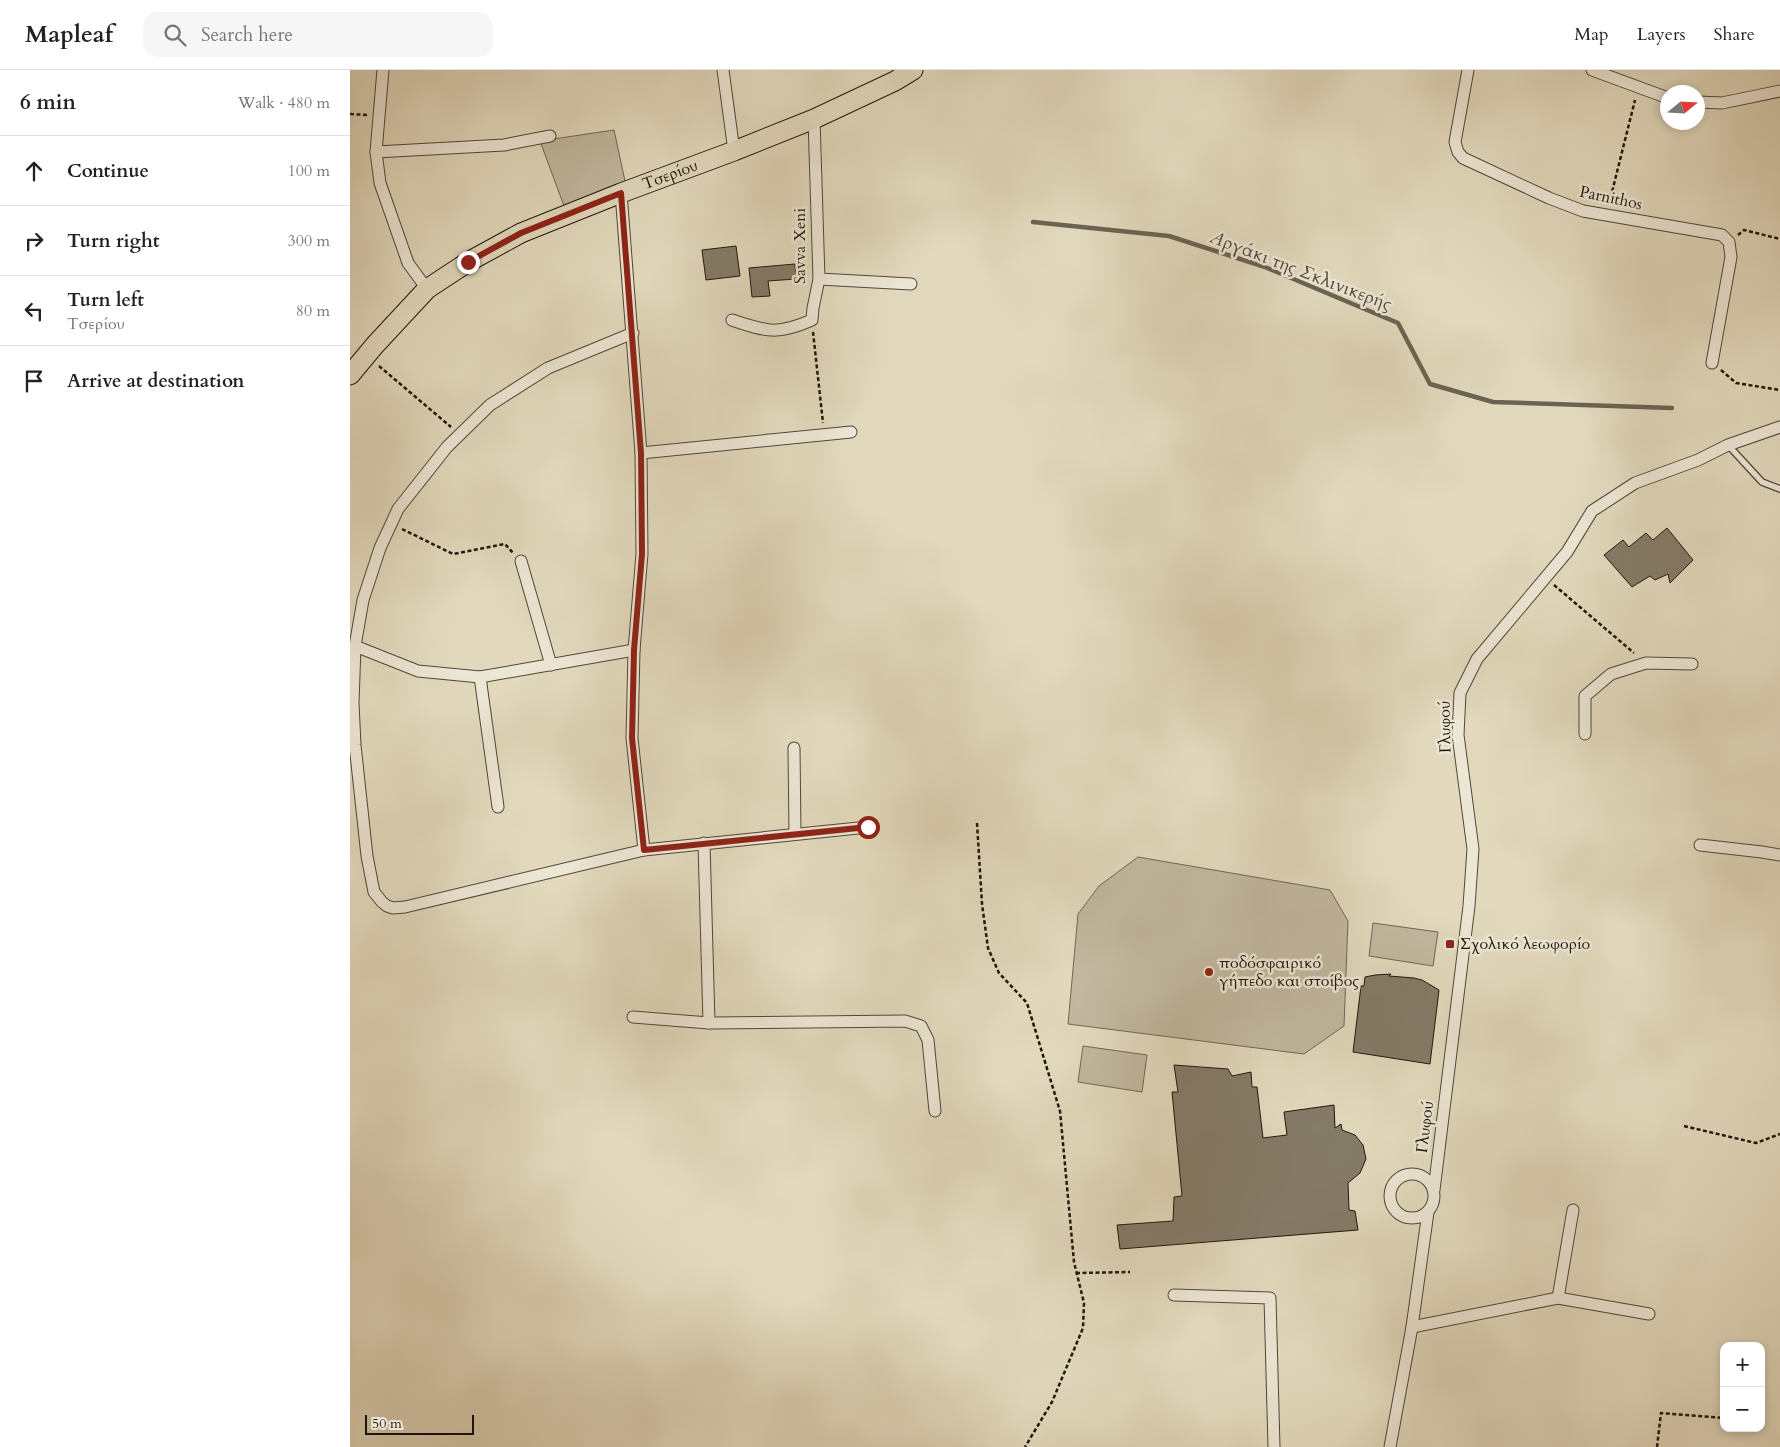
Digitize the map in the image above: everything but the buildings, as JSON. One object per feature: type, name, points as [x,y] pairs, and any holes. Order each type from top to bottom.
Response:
[{"type":"main road","name":"Τσερίου","points":[[350,375],[427,289],[468,262],[521,233],[814,119],[894,76],[914,70]]},
{"type":"street","points":[[383,70],[376,152],[380,183],[408,263],[427,289]]},
{"type":"street","points":[[723,70],[734,151]]},
{"type":"street","name":"Parnithos","points":[[1468,70],[1455,142],[1462,158],[1549,198],[1583,211],[1722,235],[1728,242]]},
{"type":"street","points":[[1592,70],[1660,95]]},
{"type":"street","points":[[1631,70],[1633,84]]},
{"type":"street","points":[[1705,102],[1722,103],[1780,91]]},
{"type":"street","name":"Savva Xeni","points":[[812,320],[819,279],[814,119]]},
{"type":"street","points":[[376,152],[504,145],[550,136]]},
{"type":"street","points":[[621,193],[641,453],[642,554],[634,650],[632,738],[644,850]]},
{"type":"street","points":[[1712,363],[1731,257],[1728,242]]},
{"type":"street","points":[[819,279],[911,284]]},
{"type":"street","points":[[732,320],[770,331],[791,329],[812,320]]},
{"type":"street","points":[[633,333],[548,368],[490,405],[447,448],[398,509],[380,548],[363,600],[355,646],[352,702],[354,746],[367,856],[374,892],[382,902],[393,908],[406,907],[644,850],[868,827]]},
{"type":"street","name":"Γλυφού","points":[[1434,1190],[1469,906],[1473,849],[1458,735],[1460,693],[1478,660],[1567,552],[1592,511],[1635,483],[1698,460],[1728,445],[1780,426]]},
{"type":"street","points":[[641,453],[851,432]]},
{"type":"street","points":[[521,560],[551,665]]},
{"type":"street","points":[[355,646],[418,671],[480,677],[634,650]]},
{"type":"street","points":[[1585,734],[1585,696],[1611,674],[1646,663],[1692,664]]},
{"type":"street","points":[[480,677],[498,806]]},
{"type":"street","points":[[794,748],[795,834]]},
{"type":"street","points":[[704,843],[709,1023]]},
{"type":"street","points":[[1700,845],[1780,855]]},
{"type":"street","points":[[632,1017],[709,1023],[905,1021],[921,1026],[928,1040],[936,1111]]},
{"type":"street","points":[[1390,1447],[1412,1327],[1428,1212],[1434,1202],[1434,1190],[1428,1180],[1418,1175],[1406,1174],[1396,1180],[1391,1190],[1391,1202],[1396,1212],[1407,1218],[1418,1218],[1428,1212]]},
{"type":"street","points":[[1558,1298],[1572,1210]]},
{"type":"street","points":[[1174,1295],[1270,1298],[1274,1447]]},
{"type":"street","points":[[1412,1327],[1558,1298],[1649,1314]]},
{"type":"lane","points":[[1728,445],[1762,482],[1780,489]]},
{"type":"path","points":[[1606,215],[1633,84]]},
{"type":"path","points":[[350,114],[379,116]]},
{"type":"path","points":[[1728,242],[1744,230],[1780,239]]},
{"type":"path","points":[[812,320],[824,435]]},
{"type":"path","points":[[366,355],[460,435]]},
{"type":"path","points":[[1712,363],[1736,383],[1780,390]]},
{"type":"path","points":[[392,524],[453,554],[505,544],[521,560]]},
{"type":"path","points":[[1546,577],[1646,663]]},
{"type":"path","points":[[977,823],[982,904],[988,948],[999,973],[1027,1003],[1060,1111],[1074,1262],[1084,1303],[1082,1328],[1052,1402],[1025,1447]]},
{"type":"path","points":[[1684,1126],[1756,1143],[1780,1134]]},
{"type":"path","points":[[1076,1273],[1130,1272]]},
{"type":"path","points":[[1657,1447],[1661,1413],[1720,1418]]},
{"type":"shaded area","points":[[614,130],[625,181],[564,206],[540,141]]},
{"type":"shaded area","name":"ποδόσφαιρικό γήπεδο και στοίβος","points":[[1138,857],[1330,890],[1348,921],[1344,1026],[1304,1054],[1068,1024],[1078,914],[1099,886]]},
{"type":"shaded area","points":[[1373,923],[1438,932],[1433,966],[1369,956]]},
{"type":"shaded area","points":[[1083,1046],[1147,1055],[1142,1092],[1078,1082]]},
{"type":"waterway","name":"Αργάκι της Σκλινικερής","points":[[1033,222],[1169,236],[1265,267],[1398,323],[1430,384],[1493,402],[1672,408]]},
{"type":"place","name":"Σχολικό λεωφορίο","points":[[1450,944]]},
{"type":"place","name":"ποδόσφαιρικό γήπεδο και στοίβος","points":[[1209,972]]},
{"type":"route","points":[[468,262],[521,233],[621,193],[641,453],[642,554],[634,650],[632,738],[644,850],[868,827]]}]
